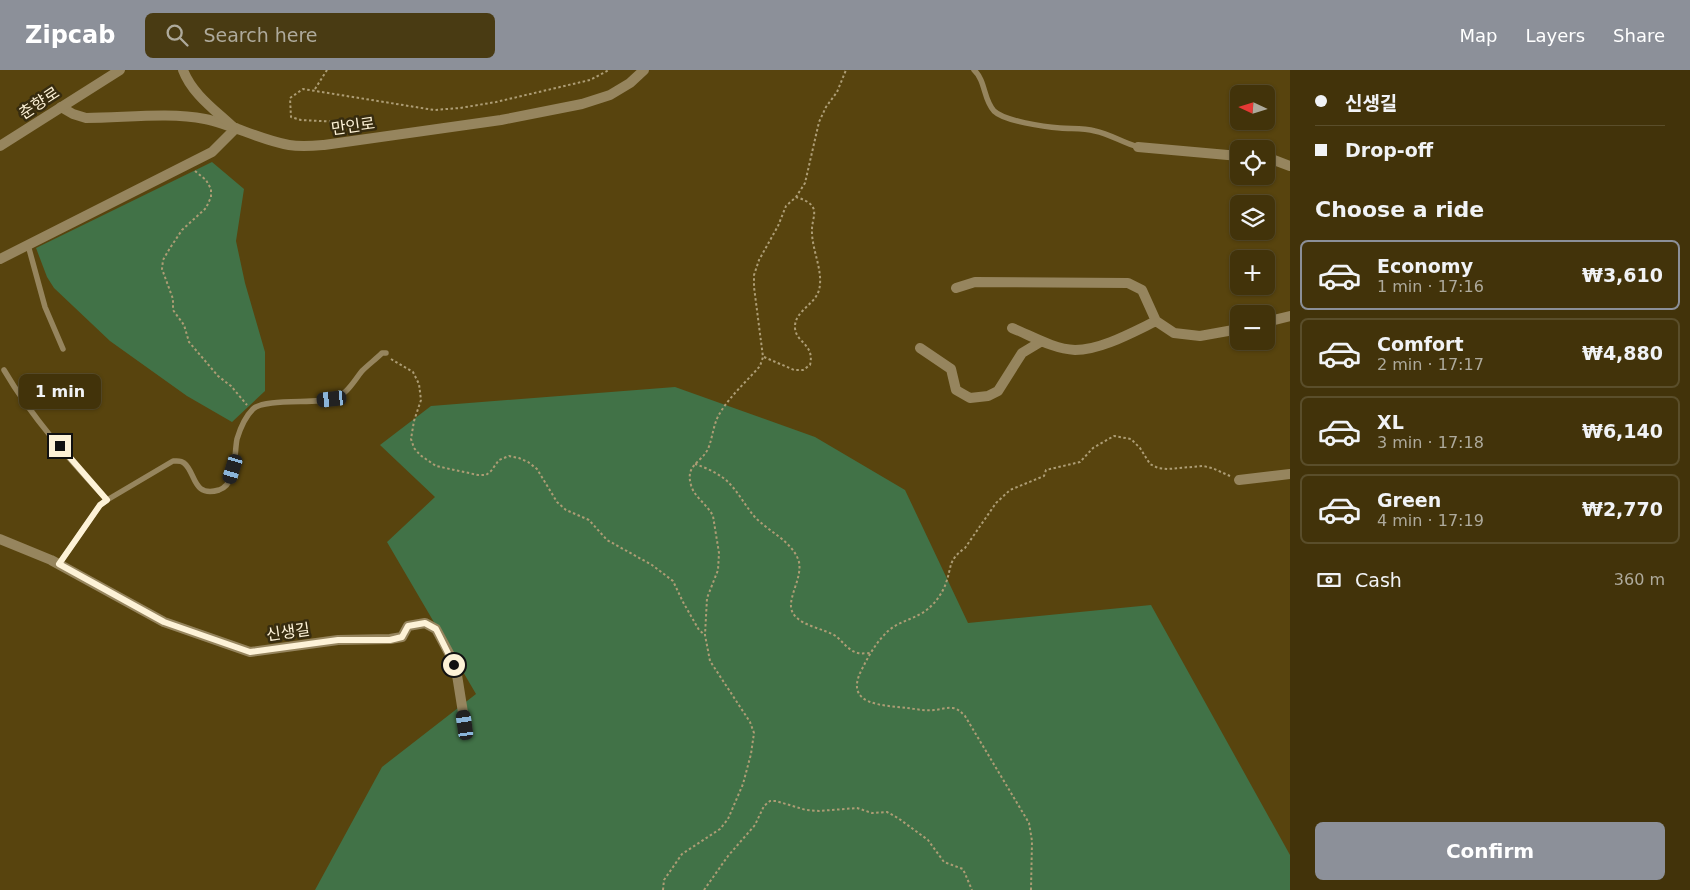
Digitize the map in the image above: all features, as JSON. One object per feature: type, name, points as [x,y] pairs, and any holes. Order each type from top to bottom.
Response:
[{"type":"street","name":"춘향로","points":[[0,146],[120,70]]},
{"type":"street","points":[[0,259],[212,152],[235,127],[194,90],[187,81],[183,70]]},
{"type":"street","name":"만인로","points":[[61,107],[73,114],[86,118],[179,116],[203,118],[235,127],[272,141],[300,146],[324,145],[501,120],[582,104],[610,95],[630,83],[644,70]]},
{"type":"street","points":[[1138,147],[1230,155]]},
{"type":"street","points":[[1275,160],[1290,166]]},
{"type":"street","points":[[956,288],[976,282],[1128,282],[1142,290],[1156,321],[1174,333],[1200,336],[1230,331]]},
{"type":"street","points":[[1275,320],[1290,316]]},
{"type":"street","points":[[1012,328],[1051,345],[1075,350],[1098,346],[1156,321]]},
{"type":"street","points":[[920,348],[951,369],[956,390],[970,398],[988,396],[998,391],[1022,353],[1042,341]]},
{"type":"street","points":[[1239,480],[1290,474]]},
{"type":"street","name":"신생길","points":[[0,540],[59,564],[164,622],[250,652],[338,640],[390,640],[402,637],[408,626],[425,623],[436,629],[458,675],[465,725]]},
{"type":"lane","points":[[974,70],[984,85],[988,100],[994,111],[1007,119],[1059,128],[1092,130],[1116,137],[1138,147]]},
{"type":"lane","points":[[28,245],[45,307],[63,349]]},
{"type":"lane","points":[[59,564],[100,505],[107,500],[173,460],[181,461],[185,464],[198,486],[207,491],[216,491],[224,488],[230,480],[233,469],[237,439],[241,428],[252,410],[261,404],[332,399],[342,395],[362,371],[382,353],[386,353]]},
{"type":"lane","points":[[4,370],[19,396],[71,461],[107,500]]},
{"type":"path","points":[[314,90],[323,74],[328,70]]},
{"type":"path","points":[[372,138],[360,123],[301,120],[291,117],[290,98],[303,89],[434,110],[460,108],[496,102],[590,80],[609,70]]},
{"type":"path","points":[[663,890],[664,880],[682,854],[720,829],[728,819],[743,784],[754,733],[750,722],[710,661],[705,636],[707,598],[718,570],[719,553],[712,516],[695,494],[690,477],[694,463],[702,458],[707,451],[720,413],[760,366],[764,357],[754,275],[759,260],[778,226],[786,206],[796,197],[805,183],[819,122],[826,107],[837,92],[846,70]]},
{"type":"path","points":[[189,164],[206,180],[211,189],[211,197],[206,208],[182,230],[163,260],[162,269],[173,299],[173,310],[184,325],[189,342],[218,376],[232,386],[245,404],[252,410]]},
{"type":"path","points":[[764,357],[794,370],[803,370],[810,365],[812,357],[808,348],[796,333],[795,326],[798,318],[816,297],[819,290],[820,280],[812,230],[814,210],[805,200],[796,197]]},
{"type":"path","points":[[386,353],[399,365],[413,372],[419,384],[422,400],[414,421],[411,439],[414,448],[420,455],[436,466],[478,475],[491,471],[499,460],[509,456],[528,462],[537,469],[557,502],[566,510],[589,520],[607,540],[652,565],[673,581],[699,630],[705,636]]},
{"type":"path","points":[[1032,890],[1032,841],[1029,823],[965,716],[959,710],[951,708],[921,710],[880,706],[868,701],[858,693],[856,688],[858,678],[870,653],[888,630],[929,608],[947,583],[951,563],[959,552],[965,548],[996,503],[1010,490],[1044,476],[1046,470],[1080,462],[1103,440],[1114,436],[1131,439],[1140,448],[1150,464],[1158,468],[1203,466],[1239,480]]},
{"type":"path","points":[[694,463],[722,477],[735,490],[754,517],[767,529],[779,536],[794,553],[799,563],[797,585],[791,607],[794,614],[808,625],[836,636],[844,645],[858,654],[870,653]]},
{"type":"path","points":[[704,890],[728,856],[755,825],[764,806],[770,801],[813,810],[833,811],[857,808],[872,813],[888,812],[928,840],[944,862],[963,869],[972,890]]},
{"type":"green space","points":[[212,162],[244,189],[236,241],[245,283],[265,352],[265,391],[232,422],[187,396],[110,341],[54,288],[47,277],[36,248]]},
{"type":"green space","points":[[675,387],[815,437],[905,490],[968,623],[1151,605],[1290,855],[1290,890],[315,890],[382,767],[476,694],[387,542],[435,497],[380,445],[431,406]]},
{"type":"route","points":[[60,446],[71,461],[107,500],[100,505],[59,564],[164,622],[250,652],[338,640],[390,640],[402,637],[408,626],[425,623],[436,629],[454,665]]}]
